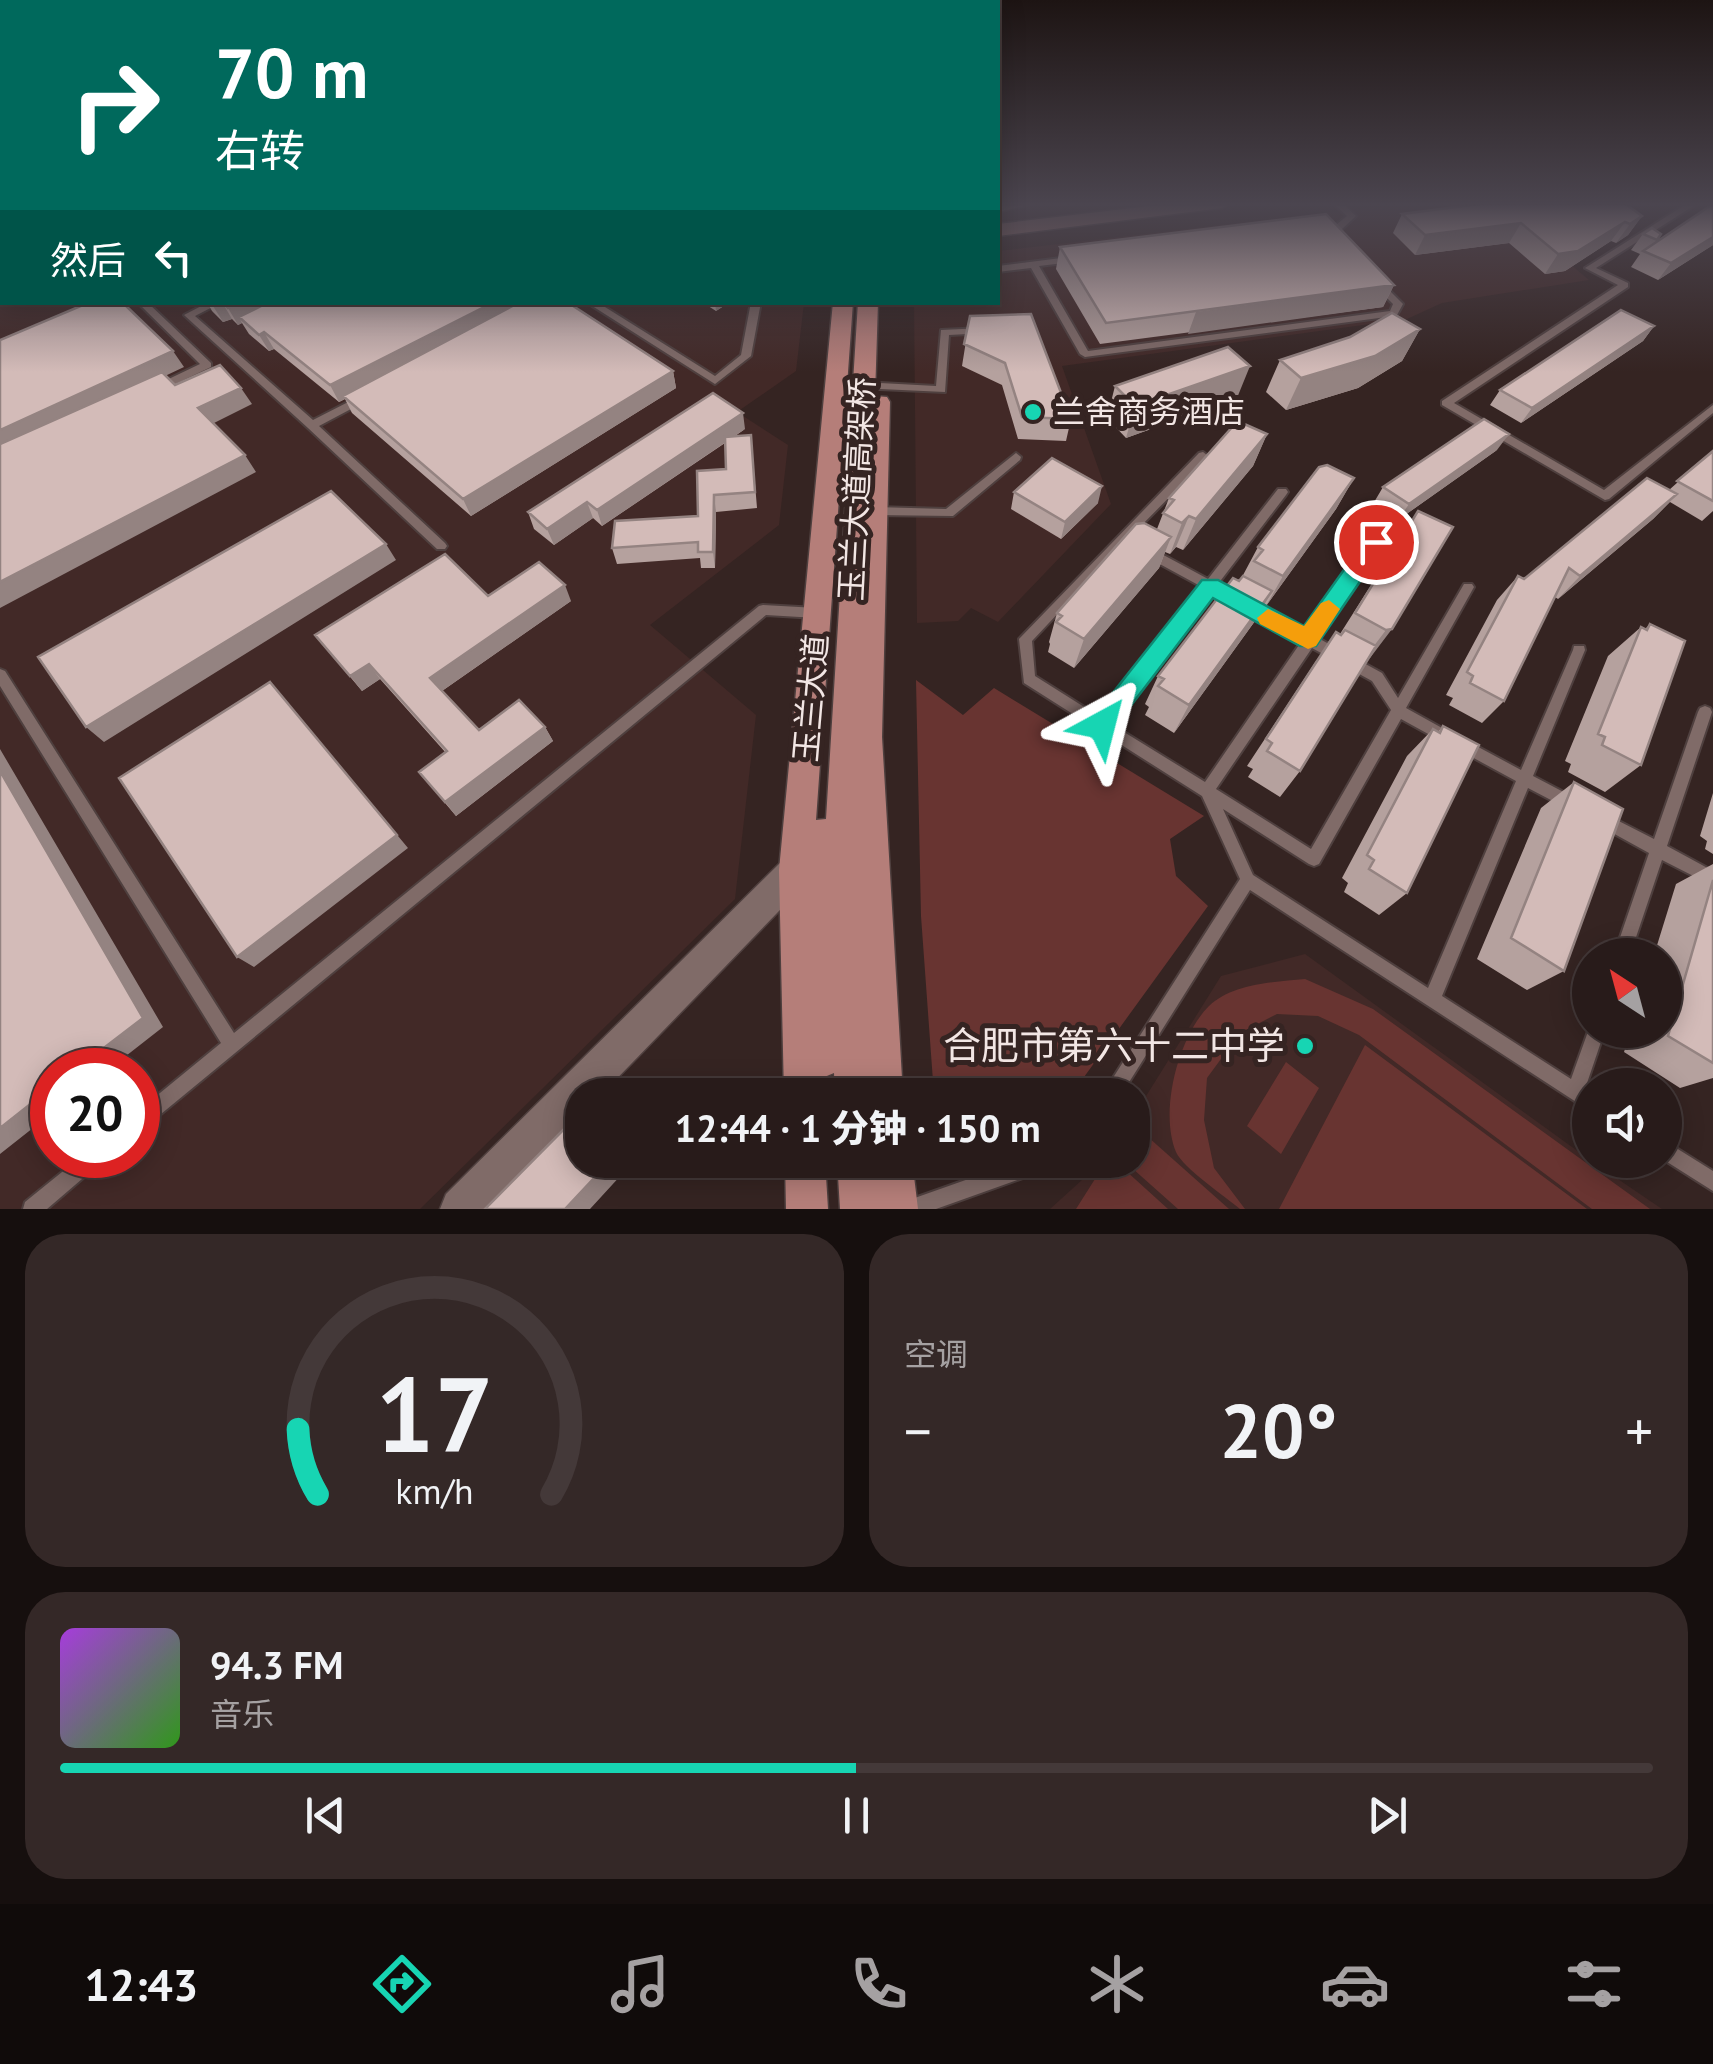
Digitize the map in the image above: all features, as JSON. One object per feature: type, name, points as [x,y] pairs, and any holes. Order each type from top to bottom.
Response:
[{"type":"main road","name":"玉兰大道","points":[[802,1078],[796,870],[844,305]]},
{"type":"main road","name":"玉兰大道高架桥","points":[[820,1078],[822,861],[855,305]]},
{"type":"main road","name":"玉兰大道高架桥","points":[[853,1078],[840,863],[868,305]]},
{"type":"main road","name":"玉兰大道","points":[[883,1078],[868,737],[886,305]]},
{"type":"main road","points":[[806,1178],[807,1209]]},
{"type":"main road","points":[[819,1178],[819,1209]]},
{"type":"main road","points":[[859,1178],[861,1209]]},
{"type":"main road","points":[[894,1178],[897,1209]]},
{"type":"street","points":[[461,1209],[796,870]]},
{"type":"lane","points":[[1000,269],[1071,259]]},
{"type":"lane","points":[[1603,259],[1589,268],[1626,285],[1446,403],[1605,496],[1713,408]]},
{"type":"lane","points":[[1032,264],[1085,354],[1394,313],[1398,304],[1374,279]]},
{"type":"lane","points":[[138,398],[207,365],[143,305]]},
{"type":"lane","points":[[211,305],[189,315],[441,546]]},
{"type":"lane","points":[[595,305],[715,381],[746,356],[755,305]]},
{"type":"lane","points":[[880,386],[941,390],[944,332],[998,330]]},
{"type":"lane","points":[[312,425],[379,390]]},
{"type":"lane","points":[[1202,456],[1024,639],[1029,679],[1314,859],[1468,587]]},
{"type":"lane","points":[[875,512],[949,513],[1016,457]]},
{"type":"lane","points":[[1102,725],[1282,492]]},
{"type":"lane","points":[[1122,538],[1378,677],[1399,711],[1713,879]]},
{"type":"lane","points":[[1206,792],[1376,542]]},
{"type":"lane","points":[[160,1104],[763,610],[818,613]]},
{"type":"lane","points":[[1432,1000],[1579,650]]},
{"type":"lane","points":[[0,674],[232,1045]]},
{"type":"lane","points":[[1628,938],[1705,712]]},
{"type":"lane","points":[[1206,792],[1248,880],[1572,1090]]},
{"type":"lane","points":[[1122,1078],[1248,880]]},
{"type":"lane","points":[[1682,1161],[1713,1182]]},
{"type":"lane","points":[[32,1209],[70,1178]]},
{"type":"lane","points":[[909,1209],[997,1178]]},
{"type":"shaded area","points":[[1000,259],[1565,259],[1589,280],[1442,303],[1407,319],[1062,366],[1111,504],[998,622],[971,608],[958,621],[917,623],[914,305],[1000,305]]},
{"type":"shaded area","points":[[0,305],[804,305],[796,371],[737,412],[788,445],[779,525],[650,625],[756,715],[735,899],[420,1209],[0,1209]]},
{"type":"shaded area","points":[[916,680],[963,715],[994,688],[1204,816],[1170,839],[1176,876],[1208,906],[1083,1078],[933,1078],[921,916]]},
{"type":"shaded area","name":"合肥市第六十二中学","points":[[1305,954],[1572,1147],[1572,1178],[1616,1178],[1662,1209],[1050,1209],[1084,1178],[1150,1178],[1150,1090],[1221,976]]},
{"type":"shaded area","points":[[1305,979],[1373,1009],[1572,1153],[1572,1178],[1607,1178],[1650,1209],[1592,1209],[1359,1035],[1318,1016],[1277,1014],[1240,1033],[1207,1078],[1204,1120],[1214,1168],[1245,1209],[1240,1209],[1180,1159],[1171,1136],[1171,1096],[1180,1055],[1198,1020],[1219,998],[1254,985]]},
{"type":"shaded area","points":[[1365,1045],[1587,1209],[1279,1209]]},
{"type":"shaded area","points":[[1286,1062],[1319,1088],[1281,1154],[1247,1126]]},
{"type":"shaded area","points":[[1150,1139],[1229,1209],[1178,1209],[1143,1178],[1150,1178]]},
{"type":"shaded area","points":[[1096,1178],[1134,1178],[1168,1209],[1076,1209]]},
{"type":"building","points":[[1068,259],[1370,259],[1394,285],[1106,323]]},
{"type":"building","points":[[83,305],[125,305],[173,351],[0,430],[0,340]]},
{"type":"building","points":[[263,305],[488,305],[330,385],[239,317]]},
{"type":"building","points":[[514,305],[572,305],[673,371],[463,499],[343,396]]},
{"type":"building","points":[[1621,310],[1654,326],[1532,408],[1500,390]]},
{"type":"building","points":[[1392,313],[1420,329],[1375,356],[1301,378],[1280,360],[1350,337]]},
{"type":"building","points":[[1031,314],[1071,419],[1022,417],[1005,363],[964,344],[970,316]]},
{"type":"building","points":[[1228,347],[1250,366],[1135,406],[1115,386]]},
{"type":"building","points":[[220,365],[241,388],[198,408],[245,455],[0,582],[0,444],[162,372],[175,385]]},
{"type":"building","points":[[713,393],[743,413],[597,510],[587,502],[547,529],[528,512]]},
{"type":"building","points":[[1484,419],[1509,434],[1409,504],[1383,487]]},
{"type":"building","points":[[1242,423],[1267,434],[1196,519],[1189,516],[1182,523],[1163,513],[1174,500],[1169,498],[1234,425]]},
{"type":"building","points":[[751,435],[755,492],[714,495],[713,552],[698,552],[698,542],[612,548],[615,521],[698,516],[697,471],[726,469],[725,437]]},
{"type":"building","points":[[1713,451],[1713,501],[1677,481]]},
{"type":"building","points":[[1052,458],[1102,486],[1065,522],[1014,492]]},
{"type":"building","points":[[1327,465],[1354,478],[1283,576],[1254,561],[1263,550],[1258,547],[1319,467]]},
{"type":"building","points":[[1647,478],[1677,494],[1580,576],[1569,568],[1504,701],[1470,683],[1473,676],[1467,672],[1518,576],[1524,579]]},
{"type":"building","points":[[331,491],[386,544],[86,727],[38,657]]},
{"type":"building","points":[[1418,511],[1453,527],[1392,629],[1386,630],[1355,613]]},
{"type":"building","points":[[1144,523],[1171,537],[1084,639],[1056,622],[1062,616],[1057,613],[1136,524]]},
{"type":"building","points":[[445,554],[488,596],[539,562],[565,585],[430,678],[479,730],[519,700],[545,727],[445,802],[419,772],[447,751],[369,664],[350,676],[315,635]]},
{"type":"building","points":[[1243,576],[1272,591],[1189,705],[1158,686],[1164,679],[1158,676],[1233,578],[1239,581]]},
{"type":"building","points":[[1650,624],[1685,641],[1641,765],[1602,745],[1605,737],[1598,734],[1641,627],[1647,630]]},
{"type":"building","points":[[1345,630],[1376,646],[1300,771],[1267,751],[1272,743],[1266,739],[1336,632],[1341,635]]},
{"type":"building","points":[[270,682],[397,835],[237,957],[119,778]]},
{"type":"building","points":[[1443,726],[1479,745],[1407,893],[1369,869],[1374,860],[1367,855],[1433,729],[1440,733]]},
{"type":"building","points":[[0,771],[143,1018],[104,1048],[30,1048],[30,1104],[0,1128]]},
{"type":"building","points":[[1574,782],[1623,809],[1576,938],[1572,938],[1564,971],[1511,938]]},
{"type":"building","points":[[1713,880],[1713,1063],[1682,1044],[1682,987]]},
{"type":"building","points":[[565,1128],[565,1178],[594,1178],[565,1209],[485,1209]]},
{"type":"slow traffic","points":[[1268,618],[1308,639],[1329,609]]},
{"type":"place","name":"兰舍商务酒店","points":[[1033,412]]},
{"type":"place","name":"合肥市第六十二中学","points":[[1305,1046]]},
{"type":"route","points":[[1102,725],[1210,586],[1308,639],[1376,542]]}]
